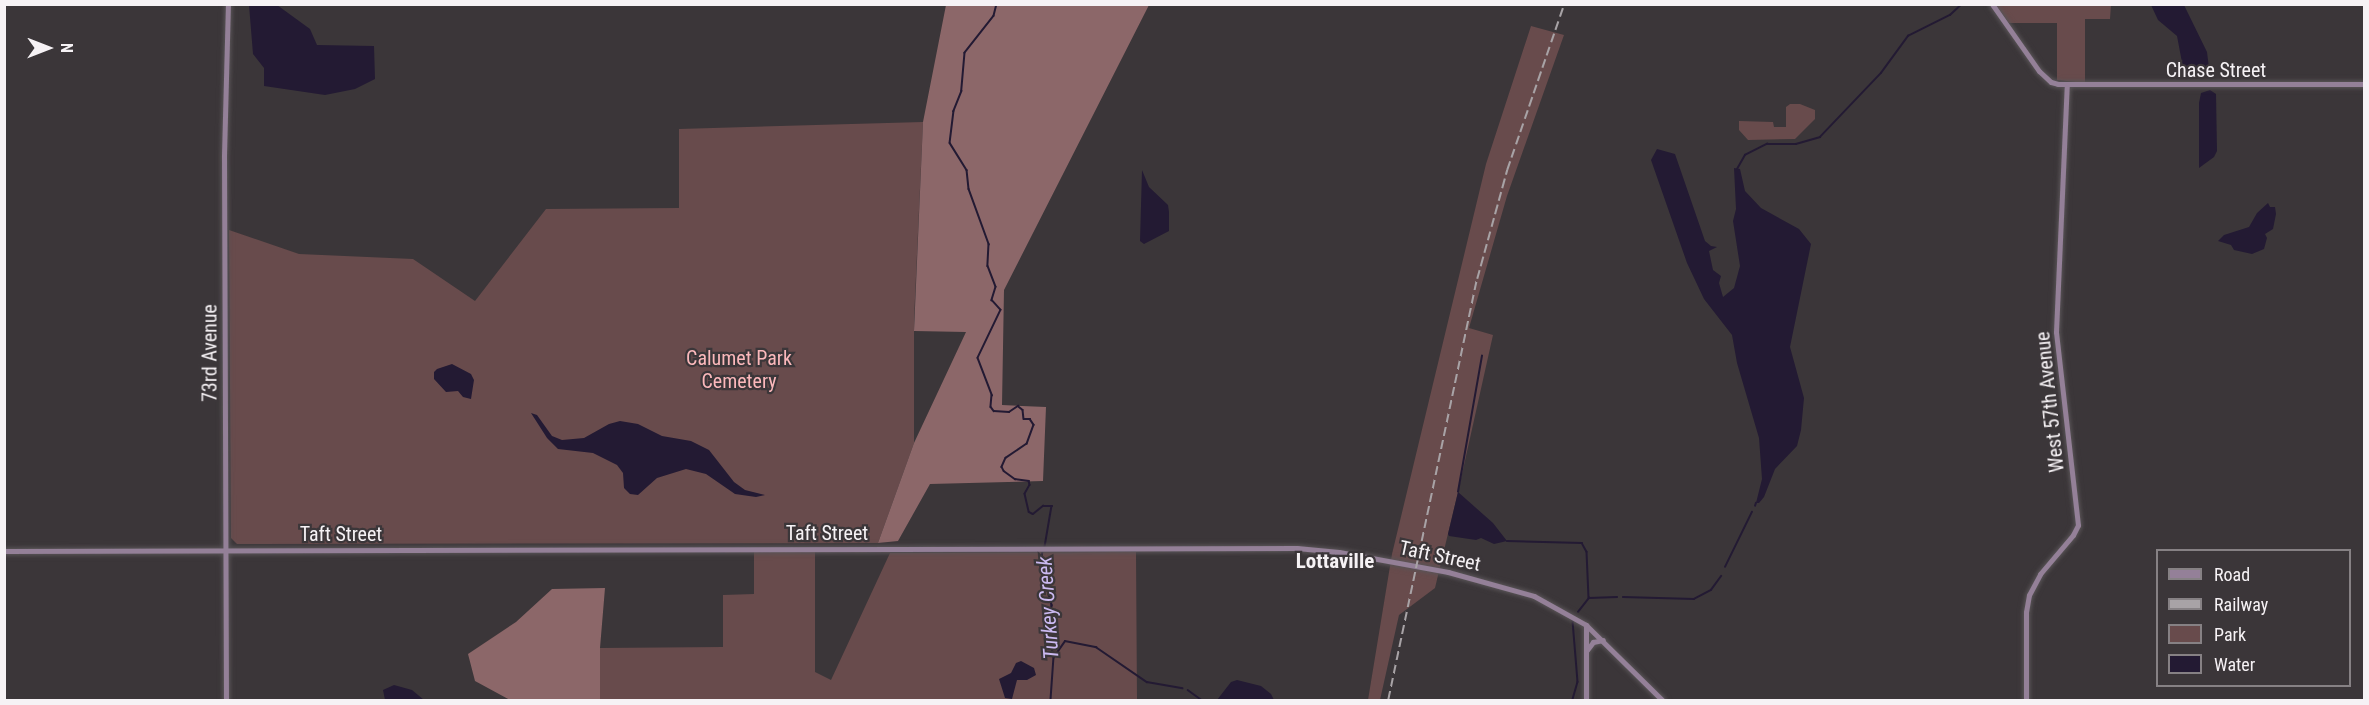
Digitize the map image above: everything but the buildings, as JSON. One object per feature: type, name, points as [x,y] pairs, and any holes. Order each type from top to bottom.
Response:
[{"type":"main road","name":"73rd Avenue","points":[[226,700],[224,155],[228,4]]},
{"type":"main road","points":[[1992,4],[2044,77],[2051,82],[2067,85]]},
{"type":"main road","name":"Chase Street","points":[[2067,85],[2364,84]]},
{"type":"main road","name":"West 57th Avenue","points":[[2026,700],[2026,612],[2029,595],[2040,574],[2073,536],[2078,525],[2056,332],[2067,85]]},
{"type":"main road","name":"Taft Street","points":[[4,551],[1256,547],[1340,552],[1448,572],[1534,596],[1586,625],[1604,640],[1662,700]]},
{"type":"main road","points":[[1586,625],[1586,700]]},
{"type":"main road","points":[[1586,651],[1593,642],[1604,640]]},
{"type":"green space","points":[[1996,5],[2111,5],[2110,19],[2085,19],[2085,83],[2057,80],[2057,23],[2009,23]]},
{"type":"green space","points":[[1531,26],[1564,35],[1507,196],[1469,328],[1493,335],[1435,588],[1399,615],[1380,700],[1368,700],[1392,554],[1486,164]]},
{"type":"green space","points":[[1790,104],[1800,104],[1815,110],[1815,119],[1795,139],[1748,140],[1739,130],[1739,121],[1773,122],[1774,127],[1786,127],[1786,107]]},
{"type":"green space","name":"Calumet Park Cemetery","points":[[923,122],[914,320],[914,443],[878,543],[237,544],[231,538],[229,230],[299,254],[413,259],[475,301],[546,209],[679,208],[679,129]]},
{"type":"green space","points":[[754,550],[815,550],[815,672],[831,680],[890,553],[1136,552],[1137,700],[600,700],[600,648],[723,647],[723,595],[754,594]]},
{"type":"shaded area","points":[[946,5],[1149,5],[1004,290],[1002,405],[1046,407],[1043,481],[930,484],[898,541],[878,543],[914,443],[966,332],[914,331],[923,122]]},
{"type":"shaded area","points":[[605,588],[600,648],[600,700],[510,700],[475,681],[468,654],[516,622],[552,589]]},
{"type":"water","points":[[249,5],[277,5],[310,29],[317,45],[374,46],[375,79],[355,89],[325,95],[264,86],[264,68],[253,54]]},
{"type":"water","points":[[2151,5],[2184,5],[2207,52],[2209,68],[2203,77],[2189,77],[2184,73],[2177,36],[2158,20]]},
{"type":"water","points":[[2210,90],[2216,94],[2217,151],[2214,157],[2199,168],[2199,103],[2201,93]]},
{"type":"water","points":[[1657,149],[1675,154],[1705,241],[1717,247],[1709,251],[1713,270],[1721,276],[1719,283],[1723,297],[1734,288],[1740,266],[1733,221],[1736,209],[1734,168],[1740,169],[1745,191],[1761,208],[1799,229],[1811,244],[1790,347],[1804,398],[1801,430],[1797,446],[1775,469],[1764,497],[1759,503],[1756,503],[1762,479],[1759,438],[1737,363],[1732,335],[1704,299],[1687,263],[1651,160]]},
{"type":"water","points":[[1142,170],[1149,187],[1168,205],[1169,212],[1169,231],[1144,244],[1140,241]]},
{"type":"water","points":[[2268,203],[2270,207],[2275,207],[2276,214],[2273,229],[2265,234],[2267,238],[2264,249],[2252,254],[2234,250],[2231,245],[2218,241],[2224,235],[2249,227],[2257,213]]},
{"type":"water","points":[[452,364],[471,374],[474,380],[471,399],[463,397],[458,391],[446,392],[434,379],[434,372],[437,369]]},
{"type":"water","points":[[531,413],[537,415],[552,436],[562,440],[584,438],[609,424],[620,421],[638,424],[662,436],[691,441],[709,450],[734,482],[745,490],[765,495],[756,497],[735,494],[706,474],[686,469],[657,478],[638,495],[630,494],[624,488],[623,473],[617,465],[593,453],[558,449],[547,438]]},
{"type":"water","points":[[1458,492],[1493,523],[1507,541],[1494,544],[1481,538],[1476,540],[1449,536]]},
{"type":"water","points":[[1021,661],[1034,668],[1036,675],[1027,680],[1017,680],[1012,699],[1005,698],[999,679],[1011,673],[1016,663]]},
{"type":"water","points":[[1237,680],[1261,686],[1271,694],[1274,700],[1217,700],[1231,682]]},
{"type":"water","points":[[394,685],[412,690],[424,700],[385,700],[383,690]]},
{"type":"waterway","name":"Turkey Creek","points":[[997,4],[994,16],[965,53],[962,91],[954,111],[950,143],[967,170],[969,189],[989,244],[988,266],[996,287],[992,300],[1001,310],[978,358],[992,395],[991,407],[994,411],[1009,412],[1018,406],[1023,410],[1024,419],[1030,419],[1034,425],[1027,444],[1006,458],[1002,467],[1015,479],[1029,481],[1030,485],[1025,494],[1029,512],[1033,514],[1043,506],[1052,506],[1045,547]]},
{"type":"waterway","points":[[1737,169],[1745,155],[1767,144],[1796,144],[1820,137],[1881,73],[1908,36],[1950,15],[1962,4]]},
{"type":"waterway","points":[[1458,492],[1482,356]]},
{"type":"waterway","points":[[1725,567],[1752,512]]},
{"type":"waterway","points":[[1507,541],[1582,543],[1587,552],[1589,598]]},
{"type":"waterway","name":"Turkey Creek","points":[[1043,551],[1041,566],[1052,605],[1049,635],[1054,657],[1051,700]]},
{"type":"waterway","points":[[1623,597],[1694,599],[1711,590],[1721,576]]},
{"type":"waterway","points":[[1578,612],[1589,598],[1617,597]]},
{"type":"waterway","points":[[1573,621],[1578,682],[1573,700]]},
{"type":"waterway","points":[[1054,657],[1065,641],[1096,647],[1147,682],[1182,688]]},
{"type":"waterway","points":[[1188,690],[1202,700]]},
{"type":"railway","points":[[1388,700],[1477,279],[1507,170],[1564,4]]},
{"type":"district","name":"Lottaville","points":[[1335,561]]}]
